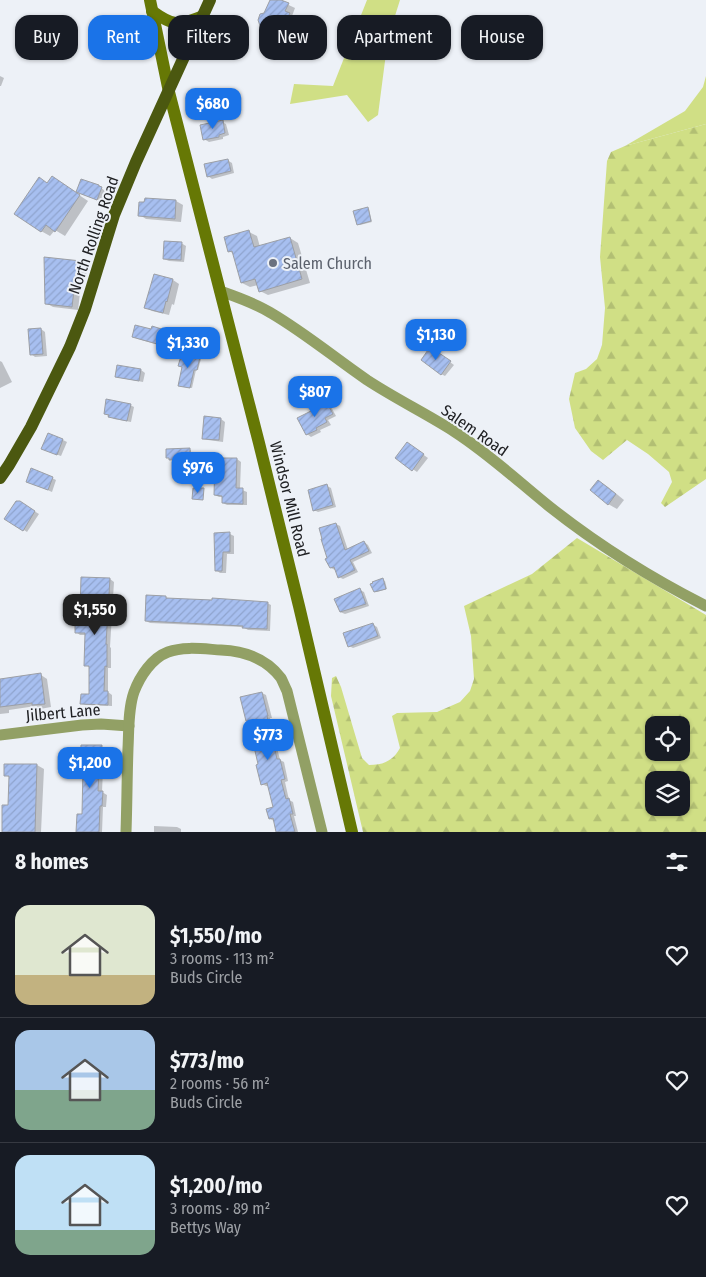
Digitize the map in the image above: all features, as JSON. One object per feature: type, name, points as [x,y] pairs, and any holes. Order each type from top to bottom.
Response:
[{"type":"main road","name":"North Rolling Road","points":[[203,15],[210,0]]},
{"type":"main road","points":[[151,5],[168,21]]},
{"type":"main road","name":"Windsor Mill Road","points":[[151,5],[169,92],[259,443],[352,832]]},
{"type":"main road","name":"North Rolling Road","points":[[0,478],[31,427],[70,347],[85,309],[114,215],[136,162],[183,60]]},
{"type":"street","name":"Salem Road","points":[[220,290],[248,301],[296,328],[378,387],[454,432],[485,454],[551,508],[613,553],[706,606]]},
{"type":"street","points":[[126,832],[129,726],[134,692],[147,669],[155,661],[167,652],[191,648],[244,652],[258,658],[280,678],[287,691],[322,832]]},
{"type":"street","name":"Jilbert Lane","points":[[0,735],[82,725],[129,726]]},
{"type":"green space","points":[[367,0],[400,0],[395,15],[361,15]]},
{"type":"green space","points":[[343,60],[385,60],[378,115],[368,122],[347,95],[290,104],[294,84],[333,86]]},
{"type":"green space","points":[[706,76],[706,124],[625,146],[685,111],[703,87]]},
{"type":"green space","points":[[706,124],[706,479],[665,507],[661,503],[672,482],[669,472],[648,454],[627,440],[603,460],[591,451],[575,428],[569,399],[575,373],[586,369],[597,359],[602,345],[605,308],[600,257],[607,161],[611,152],[625,146]]},
{"type":"green space","points":[[577,538],[706,615],[706,832],[363,832],[331,696],[332,678],[336,676],[341,687],[362,758],[369,765],[387,761],[400,748],[392,716],[397,713],[437,712],[460,702],[470,691],[474,679],[471,636],[464,606],[532,574]]},
{"type":"building","points":[[270,0],[281,0],[289,3],[285,11],[290,13],[289,15],[260,15],[264,13]]},
{"type":"building","points":[[223,120],[225,133],[219,135],[219,137],[203,140],[200,125]]},
{"type":"building","points":[[228,159],[231,171],[207,177],[204,164]]},
{"type":"building","points":[[52,176],[80,195],[55,232],[46,225],[41,232],[14,214],[39,177],[47,183]]},
{"type":"building","points":[[81,179],[102,187],[97,200],[76,192]]},
{"type":"building","points":[[145,198],[176,200],[175,219],[138,216],[139,202],[144,202]]},
{"type":"building","points":[[368,207],[371,221],[357,225],[353,211]]},
{"type":"building","name":"Salem Church","points":[[249,230],[254,247],[290,237],[302,279],[259,292],[255,279],[241,283],[232,251],[228,252],[224,237]]},
{"type":"building","points":[[164,241],[182,242],[181,260],[163,259]]},
{"type":"building","points":[[44,257],[81,261],[79,273],[76,273],[72,307],[45,304]]},
{"type":"building","points":[[154,274],[173,279],[163,313],[144,308]]},
{"type":"building","points":[[135,325],[151,329],[152,326],[171,332],[174,335],[168,342],[162,340],[161,345],[132,337]]},
{"type":"building","points":[[41,328],[43,354],[30,355],[28,329]]},
{"type":"building","points":[[430,347],[451,361],[441,375],[421,360]]},
{"type":"building","points":[[182,353],[200,357],[197,370],[194,370],[190,388],[178,386],[182,367],[178,366]]},
{"type":"building","points":[[117,365],[141,369],[139,381],[115,377]]},
{"type":"building","points":[[106,399],[131,404],[127,421],[108,417],[109,415],[104,414]]},
{"type":"building","points":[[326,401],[333,414],[325,418],[327,422],[316,428],[317,430],[306,435],[297,418],[319,407]]},
{"type":"building","points":[[204,416],[221,418],[219,440],[202,439]]},
{"type":"building","points":[[48,433],[63,439],[57,455],[41,449]]},
{"type":"building","points":[[407,442],[424,454],[412,471],[395,458]]},
{"type":"building","points":[[190,448],[190,459],[169,460],[169,458],[166,458],[166,449]]},
{"type":"building","points":[[215,458],[237,458],[236,488],[243,488],[243,504],[222,503],[222,496],[214,495]]},
{"type":"building","points":[[31,468],[53,477],[48,490],[26,482]]},
{"type":"building","points":[[598,480],[616,494],[608,505],[590,490]]},
{"type":"building","points":[[327,484],[333,505],[313,511],[308,490]]},
{"type":"building","points":[[193,488],[204,488],[203,500],[192,499]]},
{"type":"building","points":[[16,501],[20,501],[35,511],[23,531],[4,519]]},
{"type":"building","points":[[336,523],[345,550],[364,541],[369,551],[350,560],[355,570],[338,578],[334,567],[330,568],[325,559],[327,558],[319,528]]},
{"type":"building","points":[[230,532],[230,552],[223,552],[222,571],[215,571],[214,533]]},
{"type":"building","points":[[81,577],[110,578],[106,644],[107,667],[105,666],[104,691],[108,691],[108,705],[80,704],[81,694],[89,694],[89,666],[84,666],[85,633],[75,633],[75,622],[79,623]]},
{"type":"building","points":[[383,578],[386,589],[374,592],[370,584]]},
{"type":"building","points":[[360,588],[366,604],[340,612],[334,599]]},
{"type":"building","points":[[146,595],[166,596],[166,598],[212,600],[212,598],[268,602],[267,629],[145,621]]},
{"type":"building","points":[[373,623],[378,636],[348,647],[343,633]]},
{"type":"building","points":[[41,673],[45,704],[32,705],[32,703],[0,707],[0,679]]},
{"type":"building","points":[[262,692],[277,759],[280,759],[285,779],[281,780],[286,799],[289,798],[293,814],[290,814],[295,832],[276,832],[273,818],[269,819],[266,809],[273,807],[267,783],[261,785],[248,721],[246,721],[240,697]]},
{"type":"building","points":[[81,745],[102,745],[98,791],[103,791],[102,806],[100,806],[99,832],[76,832],[77,814],[82,814],[83,768],[80,768]]},
{"type":"building","points":[[4,764],[37,764],[35,832],[2,832],[2,805],[8,805],[9,776],[4,776]]},
{"type":"place","name":"Salem Church","points":[[273,263]]}]
